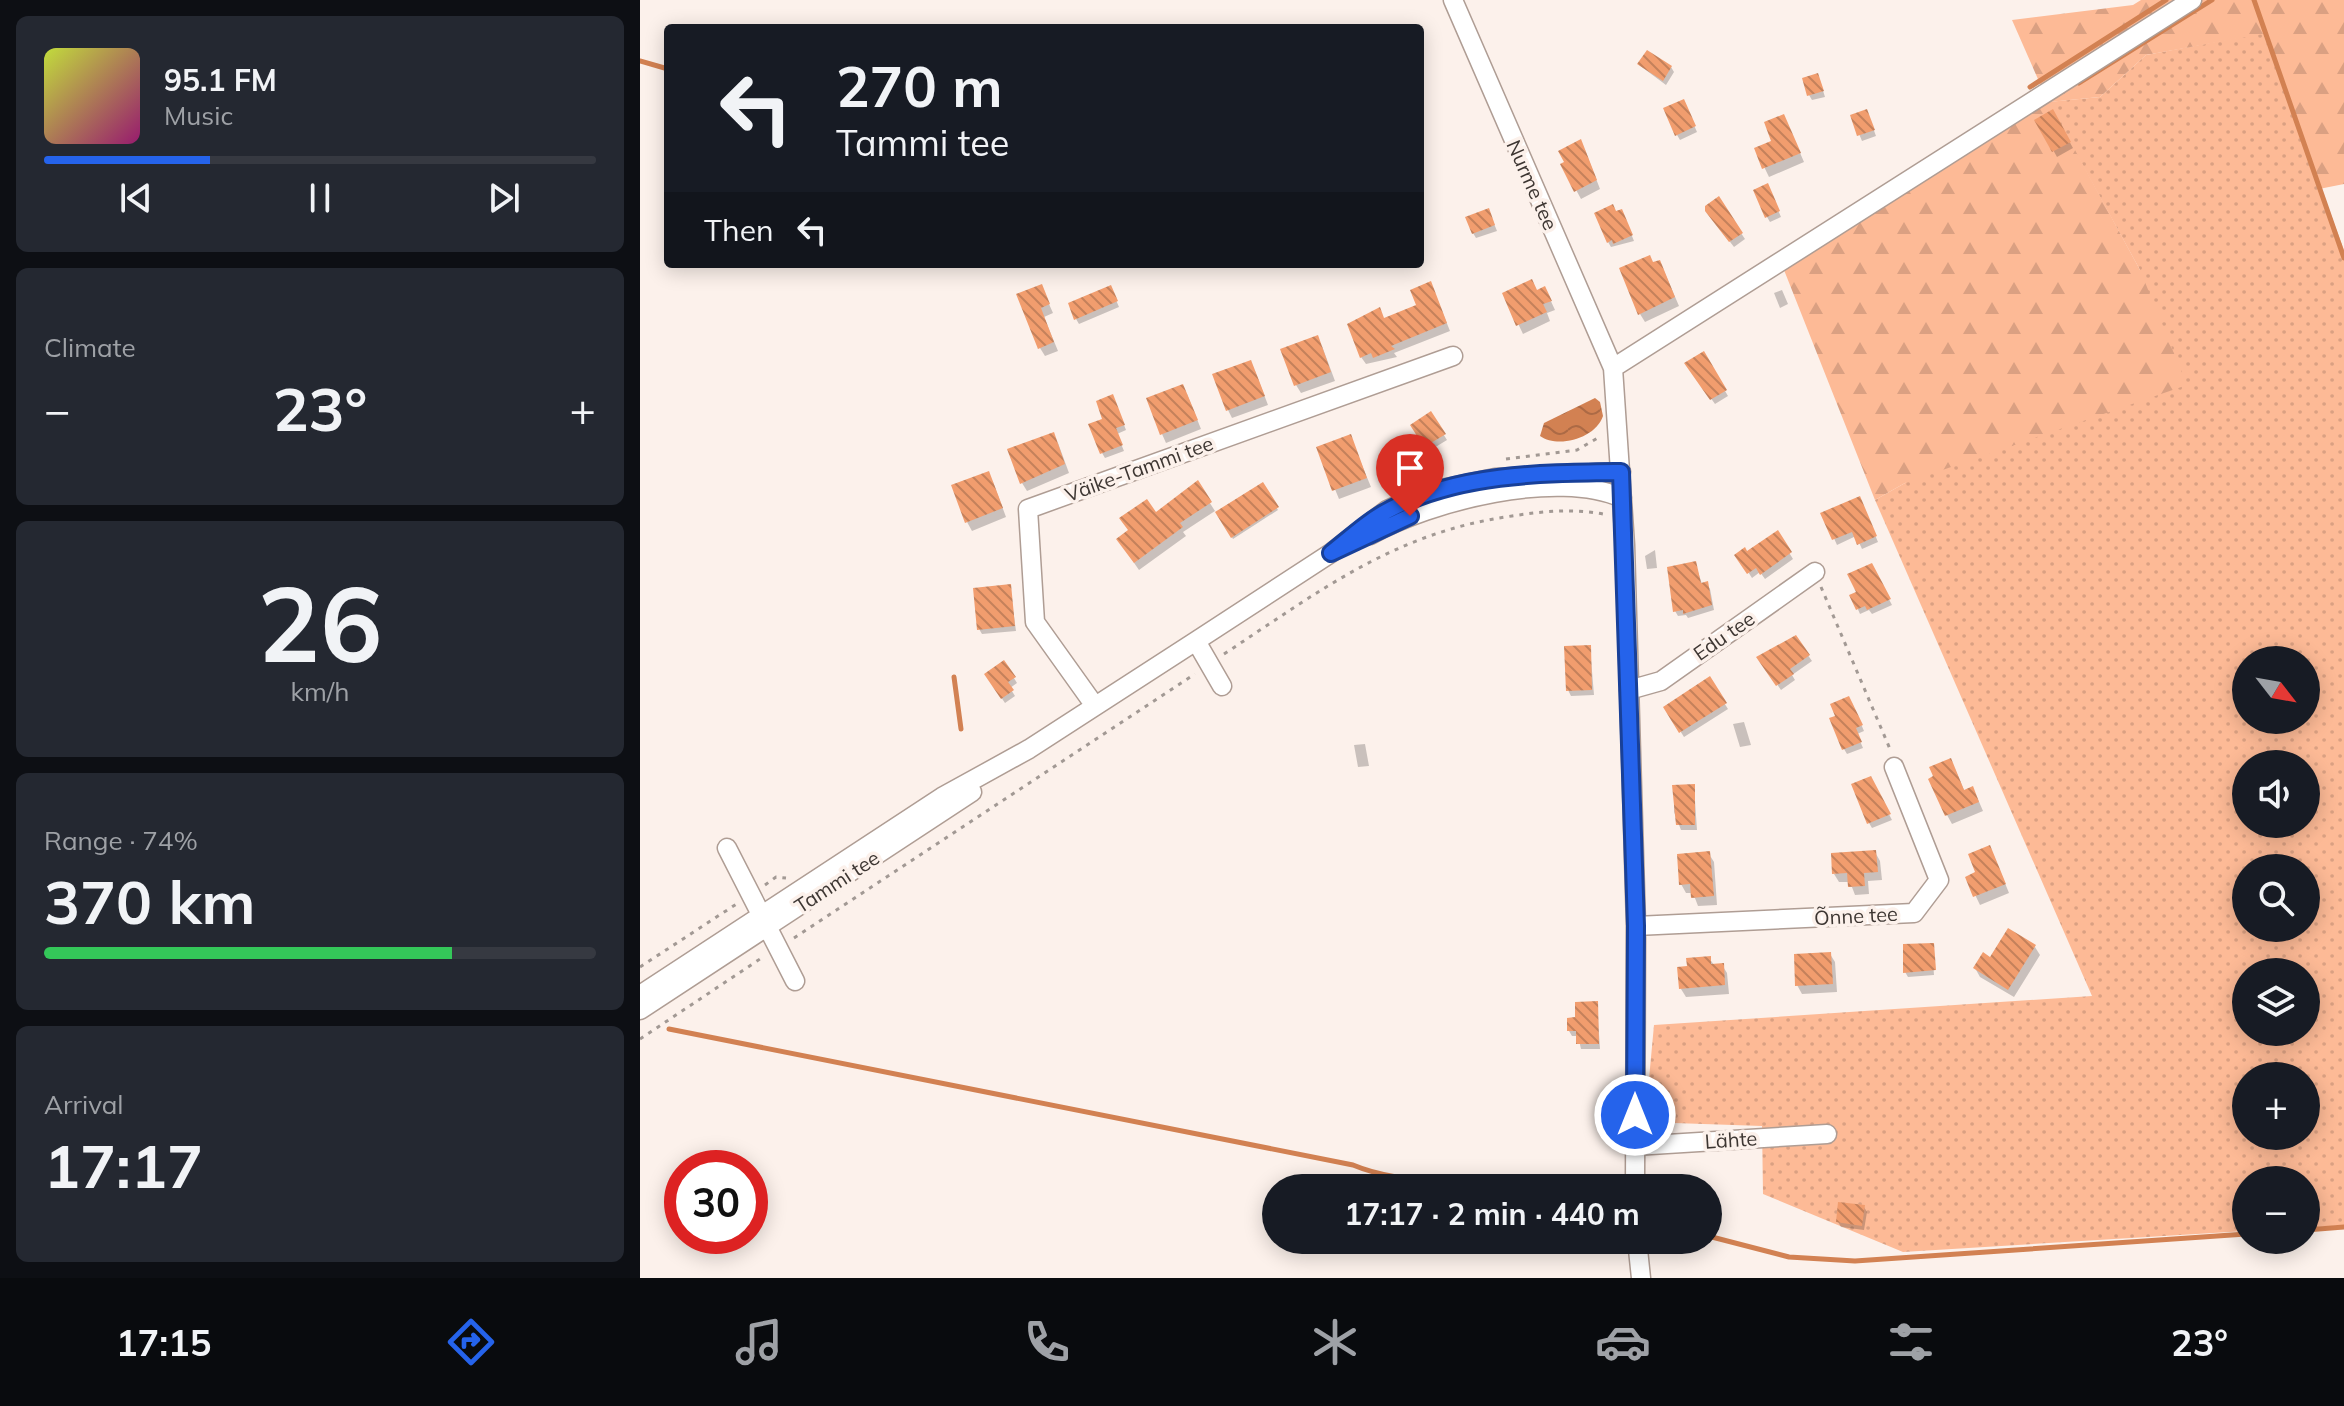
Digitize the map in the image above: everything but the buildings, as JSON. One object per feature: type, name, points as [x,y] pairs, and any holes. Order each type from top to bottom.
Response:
[{"type":"street","name":"Nurme tee","points":[[1453,0],[1613,368],[1620,431],[1624,519],[1636,926],[1635,1174]]},
{"type":"street","points":[[1613,368],[2192,0]]},
{"type":"street","name":"Väike-Tammi tee","points":[[1095,706],[1035,622],[1028,509],[1453,356]]},
{"type":"street","name":"Tammi tee","points":[[640,1010],[942,797],[1029,749],[1331,553],[1387,510],[1427,492],[1495,478],[1621,472]]},
{"type":"street","name":"Tammi tee","points":[[1331,553],[1393,523],[1461,500],[1578,487],[1600,488],[1622,498]]},
{"type":"street","name":"Edu tee","points":[[1629,690],[1661,681],[1812,574]]},
{"type":"street","points":[[1196,641],[1222,686]]},
{"type":"street","name":"Õnne tee","points":[[1636,926],[1914,913],[1939,880],[1894,767]]},
{"type":"street","points":[[727,848],[795,981]]},
{"type":"street","name":"Tammi tee","points":[[640,995],[764,921]]},
{"type":"street","name":"Lähte","points":[[1635,1146],[1827,1134]]},
{"type":"street","points":[[1638,1254],[1641,1278]]},
{"type":"path","points":[[1502,460],[1577,450],[1606,432],[1620,431]]},
{"type":"path","points":[[640,1039],[1367,563],[1435,531],[1470,522],[1579,509],[1624,519]]},
{"type":"path","points":[[1812,574],[1822,588],[1893,756],[1894,767]]},
{"type":"path","points":[[640,967],[776,877]]},
{"type":"green space","points":[[2141,0],[2344,0],[2344,184],[2319,189],[2263,34],[2146,55],[2100,97],[2049,102],[2140,270],[2187,385],[1905,483],[1875,500],[1784,270],[2048,102],[2012,20],[2133,5]]},
{"type":"green space","points":[[2263,33],[2344,250],[2344,1225],[2320,1227],[2320,1166],[2232,1166],[2232,1232],[1903,1252],[1763,1194],[1762,1126],[1645,1122],[1654,1025],[2092,996],[1875,500],[1905,483],[2140,270],[2048,102],[2100,97],[2146,55]]},
{"type":"water","points":[[1595,398],[1600,402],[1603,416],[1593,430],[1566,441],[1548,440],[1540,436],[1544,423]]},
{"type":"waterway","points":[[2030,87],[2166,0]]},
{"type":"waterway","points":[[2079,83],[2212,0]]},
{"type":"waterway","points":[[2254,0],[2344,258]]},
{"type":"waterway","points":[[640,61],[664,68]]},
{"type":"waterway","points":[[954,677],[961,729]]},
{"type":"waterway","points":[[669,1029],[1353,1165],[1383,1174]]},
{"type":"waterway","points":[[2320,1229],[2344,1227]]},
{"type":"waterway","points":[[1722,1240],[1789,1257],[1855,1261],[2232,1235]]},
{"type":"route","points":[[1410,516],[1331,553],[1387,510],[1427,492],[1495,478],[1621,472],[1636,926],[1635,1115]]}]
